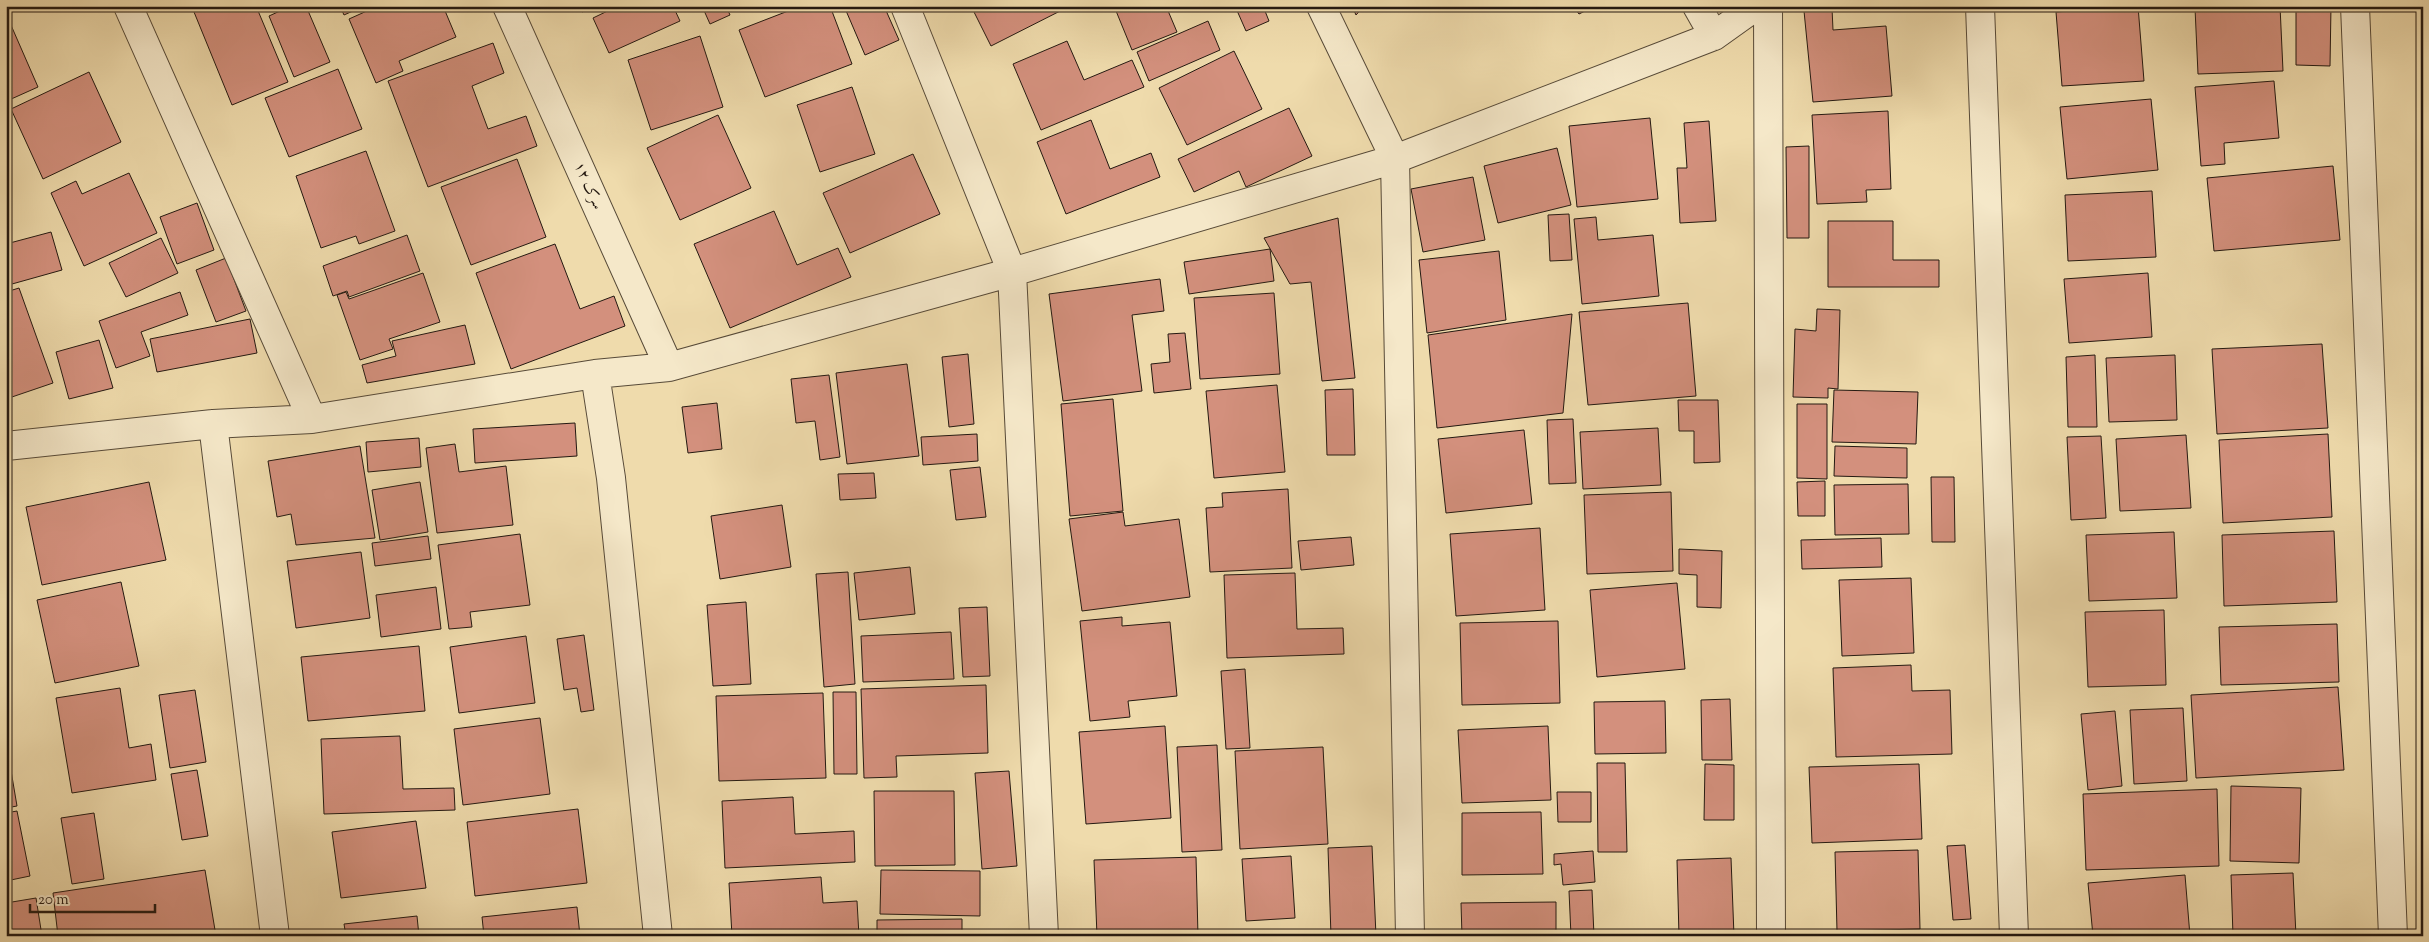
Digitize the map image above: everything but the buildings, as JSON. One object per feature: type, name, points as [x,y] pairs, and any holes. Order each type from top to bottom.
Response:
[{"type":"street","points":[[128,6],[312,419]]},
{"type":"street","name":"سرک ۱۲","points":[[507,6],[669,366]]},
{"type":"street","points":[[904,6],[1012,272],[1044,936]]},
{"type":"street","points":[[1321,6],[1395,159],[1410,936]]},
{"type":"street","points":[[1697,6],[1714,36]]},
{"type":"street","points":[[6,446],[213,424],[312,419],[595,374],[669,366],[1012,272],[1395,159],[1714,36],[1756,6]]},
{"type":"street","points":[[1768,6],[1771,936]]},
{"type":"street","points":[[1980,6],[2014,936]]},
{"type":"street","points":[[2355,6],[2393,936]]},
{"type":"street","points":[[595,374],[611,478],[658,936]]},
{"type":"street","points":[[213,424],[275,936]]}]
